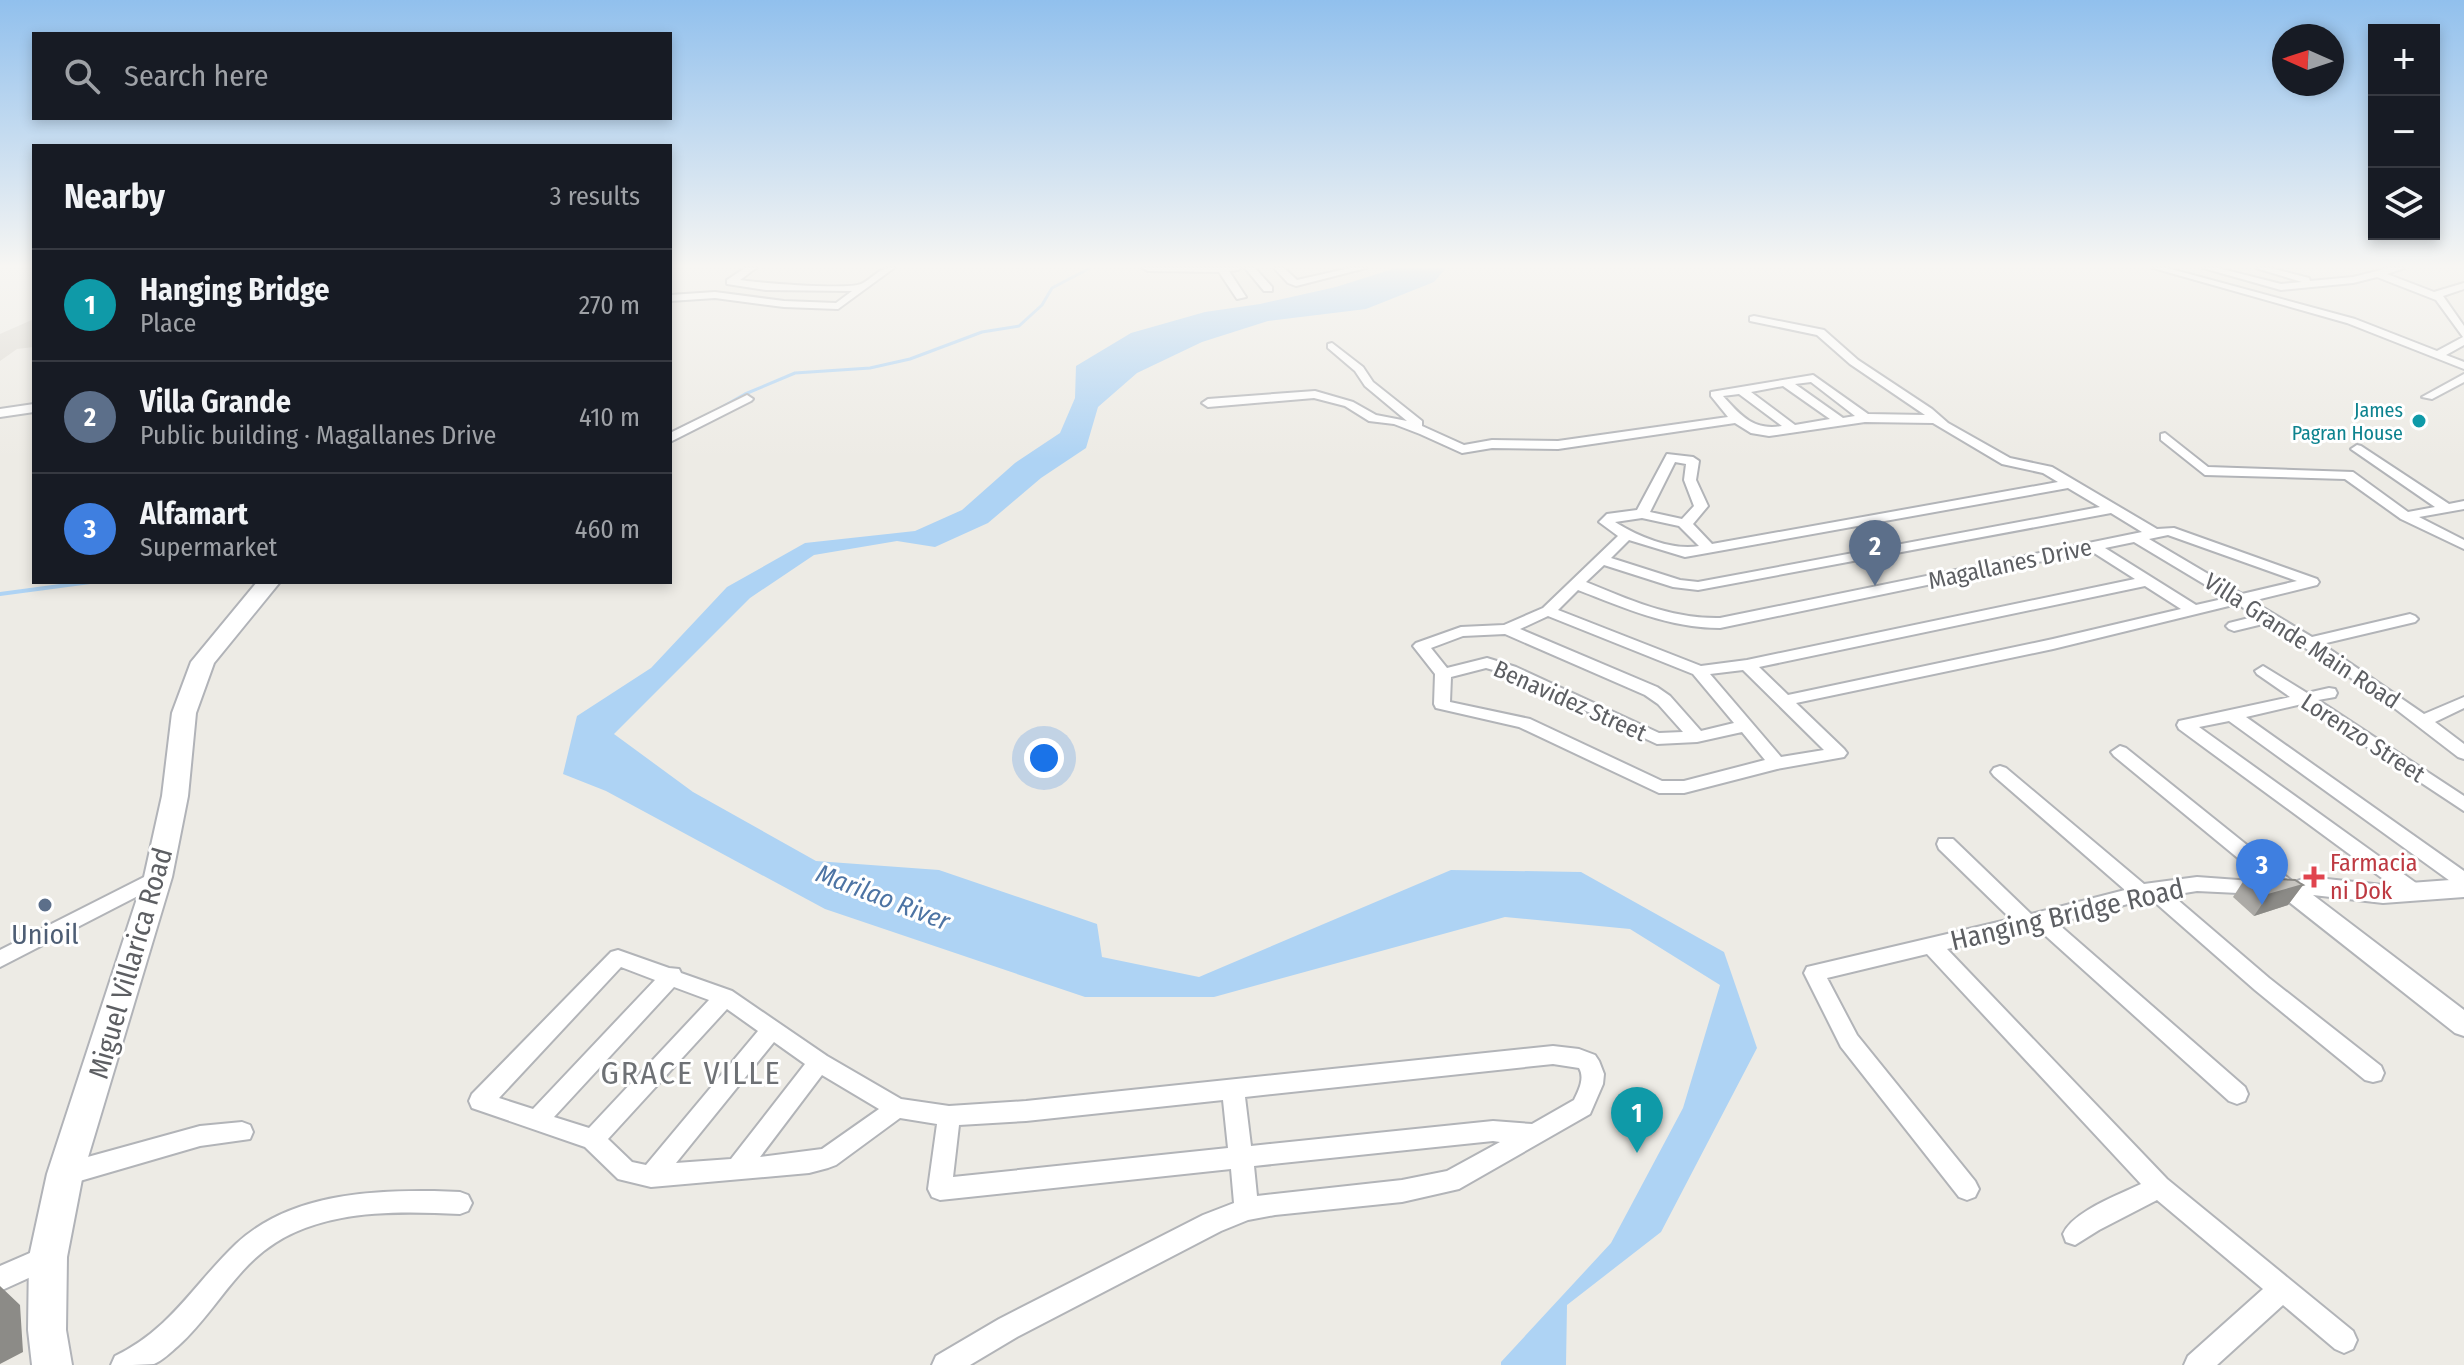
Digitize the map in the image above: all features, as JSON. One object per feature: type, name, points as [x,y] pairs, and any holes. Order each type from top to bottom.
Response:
[{"type":"main road","name":"Miguel Villarica Road","points":[[52,1365],[47,1330],[48,1257],[65,1174],[158,877],[175,796],[184,713],[203,662],[267,584]]},
{"type":"street","points":[[1784,701],[2240,601],[2312,582],[2161,532],[2113,509],[2047,470],[2006,461],[1937,419],[1854,362],[1818,332]]},
{"type":"street","points":[[2377,332],[2464,366]]},
{"type":"street","points":[[2437,356],[2464,337]]},
{"type":"street","points":[[1332,346],[1359,369],[1369,384],[1424,431]]},
{"type":"street","points":[[2428,397],[2464,377]]},
{"type":"street","points":[[1865,418],[1813,378],[1714,396],[1737,419],[1761,432],[1865,418],[1937,419]]},
{"type":"street","points":[[1784,382],[1840,421]]},
{"type":"street","points":[[1740,389],[1792,428]]},
{"type":"street","points":[[1208,403],[1315,394],[1349,404],[1373,418],[1396,421],[1424,431],[1462,449],[1492,444],[1558,445],[1737,419]]},
{"type":"street","points":[[672,437],[747,399]]},
{"type":"street","points":[[0,413],[32,408]]},
{"type":"street","points":[[2165,437],[2205,471],[2348,475],[2406,516],[2464,545]]},
{"type":"street","points":[[2357,449],[2446,508]]},
{"type":"street","points":[[1642,514],[1671,457],[1693,461],[1690,480],[1701,506],[1692,519],[1684,523]]},
{"type":"street","points":[[1664,473],[1690,480]]},
{"type":"street","points":[[1710,550],[1684,523],[1642,514],[1607,519],[1606,522],[1626,535],[1685,553],[1710,550],[2069,484]]},
{"type":"street","points":[[2406,516],[2464,505]]},
{"type":"street","points":[[1601,559],[1678,584],[1698,586],[2113,509]]},
{"type":"street","name":"Magallanes Drive","points":[[1574,583],[1669,620],[1712,624],[2161,532]]},
{"type":"street","points":[[1626,535],[1548,611],[1507,629],[1461,632],[1425,642],[1421,646],[1422,651],[1443,674],[1442,704],[1524,723],[1659,787],[1684,787],[1777,763],[1838,753],[1747,665]]},
{"type":"street","name":"Villa Grande Main Road","points":[[2135,537],[2308,643],[2424,720],[2464,753]]},
{"type":"street","points":[[2092,546],[2195,611]]},
{"type":"street","points":[[1699,671],[1747,665],[2147,581]]},
{"type":"street","points":[[1548,611],[1699,671],[1777,763]]},
{"type":"street","points":[[2234,626],[2268,618]]},
{"type":"street","points":[[2308,643],[2410,619]]},
{"type":"street","points":[[1507,629],[1651,691],[1664,700],[1697,737]]},
{"type":"street","name":"Benavidez Street","points":[[1443,674],[1487,663],[1510,670],[1645,736],[1672,740],[1746,726]]},
{"type":"street","name":"Lorenzo Street","points":[[2263,671],[2464,805]]},
{"type":"street","points":[[2329,693],[2185,725],[2416,893]]},
{"type":"street","points":[[2424,720],[2464,702]]},
{"type":"street","points":[[2232,715],[2464,881]]},
{"type":"street","points":[[2120,752],[2292,892],[2464,1025]]},
{"type":"street","points":[[2000,772],[2373,1073]]},
{"type":"street","points":[[1946,844],[2237,1094]]},
{"type":"street","points":[[0,959],[158,877]]},
{"type":"street","name":"Hanging Bridge Road","points":[[1967,1189],[1849,1041],[1814,973],[2146,890],[2197,884],[2292,892],[2308,886],[2383,894],[2464,888]]},
{"type":"street","points":[[1931,945],[2159,1187],[2344,1340]]},
{"type":"street","points":[[897,1108],[828,1158],[809,1163],[651,1176],[626,1172],[593,1140],[480,1101],[618,958],[672,975],[725,997],[819,1062],[897,1108],[949,1116],[1233,1090],[1553,1055],[1582,1057],[1590,1063],[1595,1075],[1594,1085],[1582,1107],[1451,1181],[1402,1191],[1247,1209],[1212,1223],[1008,1328],[945,1365]]},
{"type":"street","points":[[537,1120],[672,975]]},
{"type":"street","points":[[593,1140],[725,997]]},
{"type":"street","points":[[651,1176],[771,1030]]},
{"type":"street","points":[[736,1170],[819,1062]]},
{"type":"street","points":[[1233,1090],[1247,1209]]},
{"type":"street","points":[[949,1116],[940,1189],[1493,1131],[1535,1134]]},
{"type":"street","points":[[65,1174],[200,1136],[242,1132]]},
{"type":"street","points":[[2075,1234],[2090,1222],[2159,1187]]},
{"type":"street","points":[[124,1365],[145,1357],[171,1334],[218,1286],[246,1250],[293,1222],[367,1204],[400,1201],[460,1203]]},
{"type":"street","points":[[0,1279],[48,1257]]},
{"type":"street","points":[[2197,1365],[2281,1290]]},
{"type":"shaded area","points":[[32,332],[32,347],[17,349],[0,361],[0,334]]},
{"type":"water","name":"Marilao River","points":[[1234,332],[1202,342],[1137,373],[1098,407],[1086,448],[1041,478],[988,523],[935,547],[897,541],[814,555],[750,598],[614,734],[693,792],[816,861],[939,870],[1097,924],[1102,957],[1199,977],[1451,870],[1581,872],[1724,952],[1757,1048],[1661,1232],[1567,1305],[1566,1365],[1501,1365],[1501,1362],[1611,1243],[1683,1108],[1720,985],[1630,929],[1505,917],[1214,997],[1085,997],[825,909],[606,791],[563,774],[577,716],[651,668],[727,587],[805,543],[915,531],[962,510],[1015,463],[1060,433],[1075,398],[1076,366],[1131,333]]},
{"type":"building","points":[[2246,877],[2295,880],[2303,885],[2268,895]]},
{"type":"waterway","points":[[717,410],[745,394],[795,373],[870,368],[910,359],[984,332]]},
{"type":"waterway","points":[[0,594],[75,584]]},
{"type":"place","name":"James Pagran House","points":[[2419,421]]},
{"type":"place","name":"Villa Grande","points":[[1875,586]]},
{"type":"place","name":"Farmacia ni Dok","points":[[2314,877]]},
{"type":"place","name":"Unioil","points":[[45,905]]},
{"type":"place","name":"Alfamart","points":[[2262,905]]},
{"type":"place","name":"Hanging Bridge","points":[[1637,1153]]},
{"type":"district","name":"GRACE VILLE","points":[[691,1073]]}]
